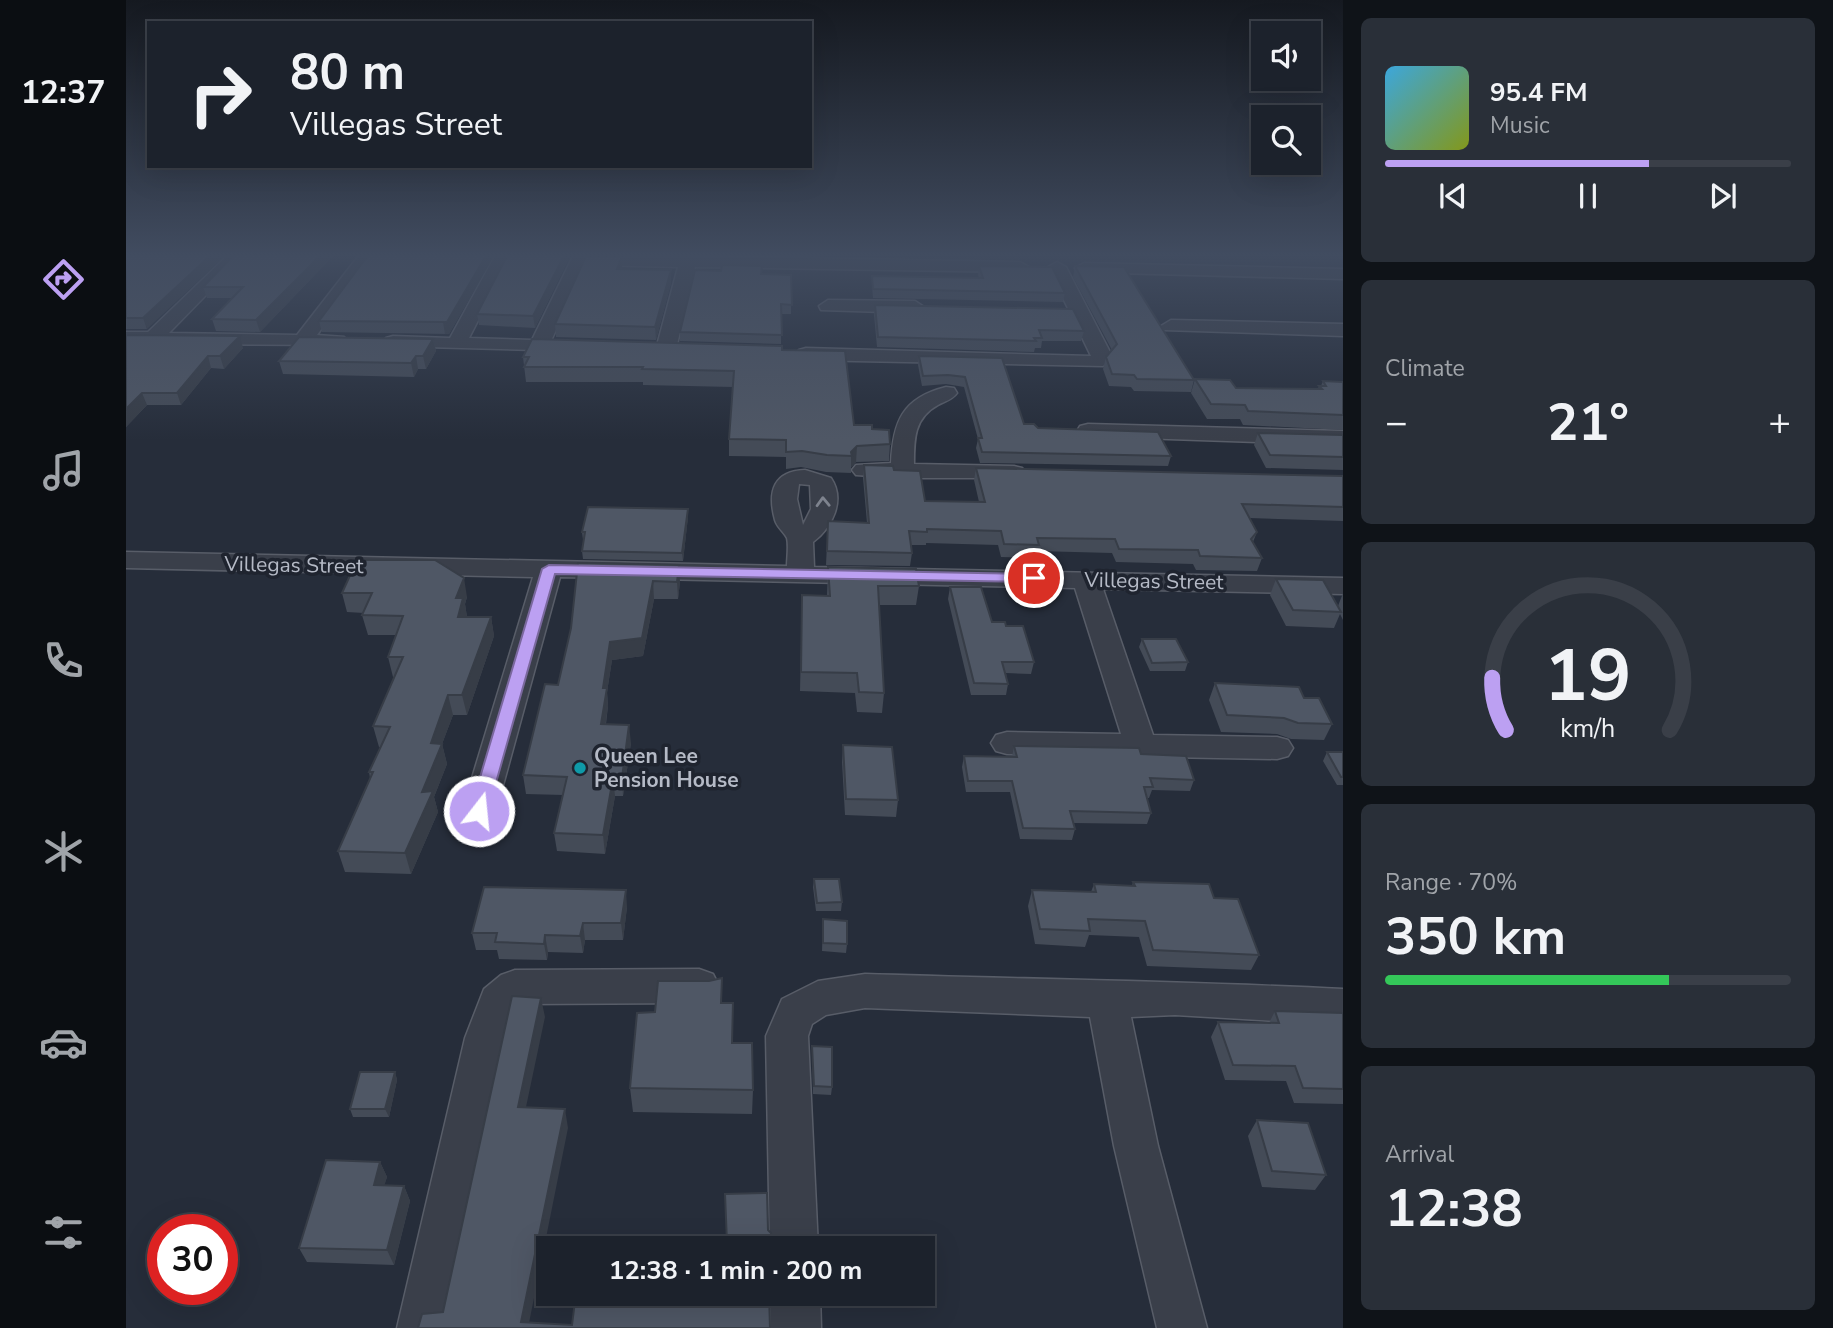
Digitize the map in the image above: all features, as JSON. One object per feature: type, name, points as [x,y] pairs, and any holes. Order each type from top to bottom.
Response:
[{"type":"street","points":[[153,338],[175,316]]},
{"type":"street","points":[[303,340],[321,316]]},
{"type":"street","points":[[457,342],[471,316]]},
{"type":"street","points":[[539,346],[553,316]]},
{"type":"street","points":[[641,349],[673,350],[679,316]]},
{"type":"street","points":[[828,316],[830,355]]},
{"type":"street","points":[[789,353],[1096,362],[1102,357],[1083,316]]},
{"type":"street","points":[[1171,326],[1343,330]]},
{"type":"street","points":[[126,338],[457,342],[590,347]]},
{"type":"street","points":[[902,471],[904,435],[909,417],[923,402],[946,393]]},
{"type":"street","points":[[1071,431],[1343,438]]},
{"type":"street","points":[[864,470],[1040,473]]},
{"type":"street","points":[[800,539],[801,574]]},
{"type":"street","name":"Villegas Street","points":[[126,560],[1343,586]]},
{"type":"street","points":[[479,811],[549,569]]},
{"type":"street","points":[[1086,579],[1141,746]]},
{"type":"street","points":[[1007,743],[1277,748]]},
{"type":"street","points":[[422,1328],[486,1038],[498,1001],[514,987],[710,986]]},
{"type":"street","points":[[794,1236],[787,1036],[796,1012],[818,999],[865,991],[1107,1000],[1175,998],[1343,1007]]},
{"type":"street","points":[[1107,1000],[1136,1146],[1182,1328]]},
{"type":"street","points":[[795,1306],[796,1328]]},
{"type":"building","points":[[126,316],[145,316],[143,318]]},
{"type":"building","points":[[215,316],[260,316],[256,320],[212,319]]},
{"type":"building","points":[[323,316],[451,316],[447,322],[319,321]]},
{"type":"building","points":[[559,316],[658,316],[655,327],[555,324]]},
{"type":"building","points":[[684,316],[781,316],[782,335],[680,332]]},
{"type":"building","points":[[876,316],[1076,316],[1084,331],[1039,330],[1042,338],[1034,338],[1036,341],[878,337]]},
{"type":"building","points":[[1102,316],[1154,316],[1194,380],[1137,379],[1134,375],[1112,374],[1106,357],[1117,344]]},
{"type":"building","points":[[126,335],[240,336],[220,356],[208,356],[177,393],[142,393],[126,409]]},
{"type":"building","points":[[299,337],[433,339],[423,356],[416,356],[411,363],[279,361]]},
{"type":"building","points":[[532,339],[782,346],[782,350],[845,351],[854,425],[872,425],[872,429],[889,430],[890,444],[857,446],[851,452],[852,456],[786,452],[786,440],[729,439],[734,371],[642,369],[643,367],[524,367],[529,357],[523,357]]},
{"type":"building","points":[[919,356],[1002,358],[1024,424],[1034,424],[1038,428],[1158,432],[1171,456],[982,452],[978,438],[982,438],[965,377],[923,376]]},
{"type":"building","points":[[1195,379],[1230,380],[1236,388],[1322,389],[1319,386],[1326,386],[1323,381],[1343,382],[1343,415],[1248,411],[1245,405],[1211,404]]},
{"type":"building","points":[[1258,433],[1343,435],[1343,457],[1270,455]]},
{"type":"building","points":[[864,465],[920,471],[925,501],[985,502],[976,468],[1343,476],[1343,507],[1242,504],[1257,532],[1251,539],[1262,558],[1200,556],[1198,550],[1119,549],[1115,539],[1037,538],[1039,545],[1004,544],[1001,531],[927,529],[927,532],[909,531],[912,553],[827,551],[828,521],[869,523]]},
{"type":"building","points":[[588,507],[688,509],[682,553],[582,551],[585,532],[582,532]]},
{"type":"building","points":[[357,560],[435,560],[464,578],[456,598],[463,598],[458,617],[491,617],[462,695],[448,695],[431,743],[442,744],[422,792],[433,791],[405,853],[338,851],[390,727],[373,726],[403,657],[388,657],[403,616],[362,615],[372,593],[342,593]]},
{"type":"building","points":[[578,563],[679,565],[677,582],[653,581],[642,638],[610,642],[601,724],[629,725],[622,778],[613,778],[603,835],[554,833],[567,777],[523,775],[545,684],[558,685],[571,628]]},
{"type":"building","points":[[828,567],[916,569],[919,586],[878,586],[884,693],[859,692],[857,673],[801,672],[802,595],[830,596]]},
{"type":"building","points":[[1276,579],[1323,580],[1341,612],[1293,610]]},
{"type":"building","points":[[950,587],[981,587],[992,622],[1005,622],[1006,626],[1023,626],[1034,662],[1002,662],[1008,684],[974,683]]},
{"type":"building","points":[[1142,639],[1176,639],[1188,662],[1152,663]]},
{"type":"building","points":[[1215,683],[1299,687],[1304,698],[1319,698],[1332,724],[1227,715]]},
{"type":"building","points":[[843,745],[892,747],[898,800],[846,799]]},
{"type":"building","points":[[1014,746],[1139,748],[1141,754],[1186,756],[1194,780],[1150,778],[1153,787],[1144,787],[1151,813],[1070,811],[1075,829],[1023,828],[1012,781],[968,781],[964,756],[1017,757]]},
{"type":"building","points":[[1327,752],[1343,752],[1343,777],[1341,777]]},
{"type":"building","points":[[814,879],[839,879],[842,902],[817,903]]},
{"type":"building","points":[[1133,882],[1209,884],[1214,898],[1238,899],[1259,955],[1153,950],[1145,921],[1088,919],[1090,931],[1040,929],[1032,890],[1096,892],[1094,884],[1135,886]]},
{"type":"building","points":[[484,887],[626,890],[621,923],[583,923],[580,936],[545,935],[544,944],[495,942],[497,933],[472,933]]},
{"type":"building","points":[[823,919],[847,921],[847,944],[823,943]]},
{"type":"building","points":[[722,978],[721,1003],[733,1003],[732,1043],[752,1043],[753,1090],[630,1088],[637,1013],[655,1012],[658,981],[709,981]]},
{"type":"building","points":[[512,996],[541,998],[518,1107],[565,1109],[539,1236],[536,1236],[536,1249],[521,1322],[572,1325],[574,1306],[769,1306],[770,1328],[418,1328],[422,1314],[443,1312]]},
{"type":"building","points":[[1275,1011],[1343,1013],[1343,1089],[1303,1088],[1295,1066],[1233,1065],[1218,1022],[1279,1023]]},
{"type":"building","points":[[812,1046],[832,1047],[832,1087],[814,1086]]},
{"type":"building","points":[[360,1072],[395,1072],[385,1109],[350,1109]]},
{"type":"building","points":[[1257,1120],[1308,1123],[1326,1175],[1272,1171]]},
{"type":"building","points":[[326,1160],[380,1162],[374,1185],[404,1186],[387,1250],[299,1248]]},
{"type":"building","points":[[767,1193],[768,1230],[771,1236],[727,1236],[725,1194]]},
{"type":"place","name":"Queen Lee Pension House","points":[[580,768]]},
{"type":"route","points":[[479,811],[549,569],[1034,578]]}]
